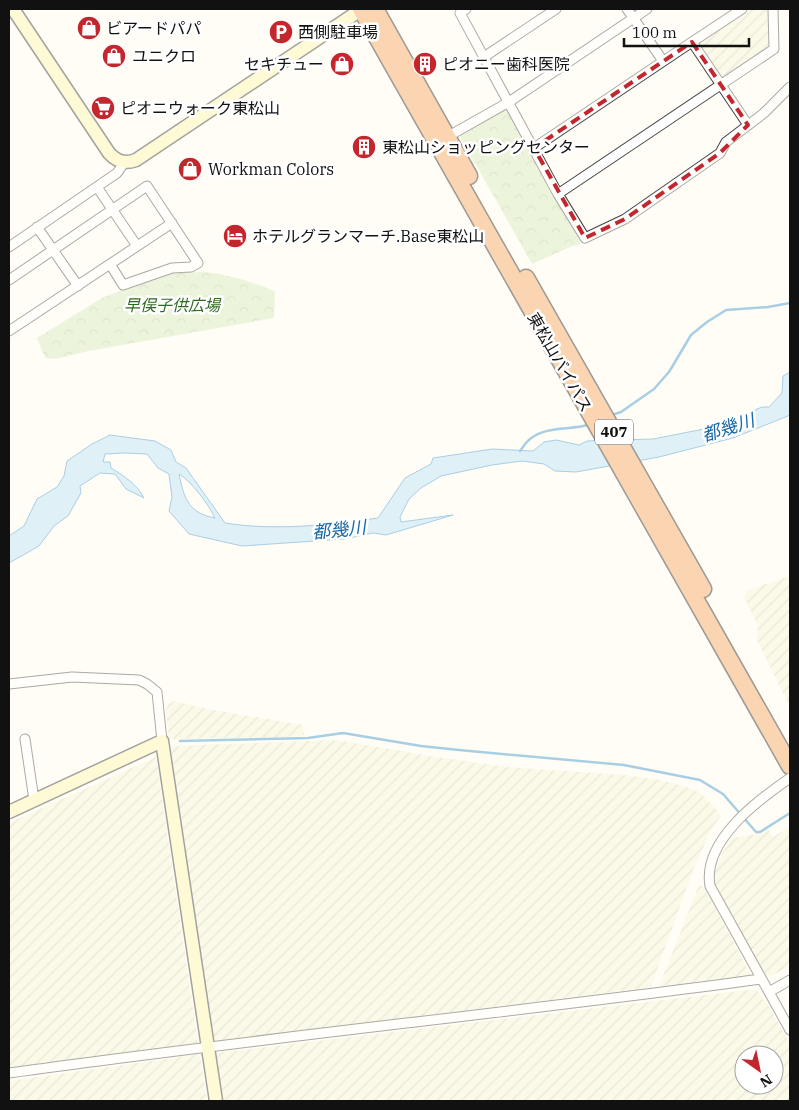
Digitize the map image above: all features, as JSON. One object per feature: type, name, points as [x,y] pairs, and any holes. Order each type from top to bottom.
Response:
[{"type":"highway","name":"東松山バイパス","points":[[362,9],[531,298],[685,570],[790,766]]},
{"type":"highway","name":"東松山バイパス","points":[[375,9],[447,137],[531,298]]},
{"type":"highway","name":"東松山バイパス","points":[[685,570],[790,744]]},
{"type":"street","points":[[13,9],[109,153],[113,158],[124,163],[136,160],[362,9]]},
{"type":"street","points":[[466,9],[460,13],[558,194],[585,238],[625,219],[720,153],[726,142],[790,87]]},
{"type":"street","points":[[484,57],[556,9]]},
{"type":"street","points":[[627,9],[663,61]]},
{"type":"street","points":[[447,137],[509,102],[647,9]]},
{"type":"street","points":[[534,148],[742,9]]},
{"type":"street","points":[[558,194],[774,49],[773,9]]},
{"type":"street","points":[[692,42],[748,125]]},
{"type":"street","points":[[9,247],[117,174],[124,163]]},
{"type":"street","points":[[9,280],[147,186],[198,262],[191,267],[172,268],[123,285],[110,264]]},
{"type":"street","points":[[97,187],[137,246]]},
{"type":"street","points":[[9,331],[172,222]]},
{"type":"street","points":[[38,227],[78,286]]},
{"type":"street","points":[[9,684],[72,677],[139,680],[157,692],[162,741],[216,1101]]},
{"type":"street","points":[[25,739],[34,800]]},
{"type":"street","points":[[9,812],[162,741]]},
{"type":"street","points":[[790,778],[769,793],[733,827],[715,851],[708,876],[710,886],[790,1030]]},
{"type":"street","points":[[9,1073],[135,1055],[761,979]]},
{"type":"street","points":[[769,992],[790,980]]},
{"type":"highlighted area","points":[[692,42],[748,125],[720,153],[625,219],[585,238],[534,148]]},
{"type":"shaded area","points":[[750,9],[768,9],[768,46],[724,78],[721,77],[699,45],[700,42]]},
{"type":"shaded area","points":[[790,576],[790,707],[757,640],[758,626],[744,597],[748,590]]},
{"type":"shaded area","points":[[174,701],[213,710],[303,725],[304,735],[169,739],[166,709]]},
{"type":"shaded area","points":[[337,740],[508,767],[623,775],[660,780],[701,793],[721,815],[709,834],[692,873],[651,987],[213,1042],[171,746]]},
{"type":"shaded area","points":[[156,757],[198,1043],[9,1070],[9,823]]},
{"type":"shaded area","points":[[767,827],[773,837],[790,827],[790,966],[769,977],[763,975],[714,883],[713,876],[728,842],[733,838],[755,834]]},
{"type":"shaded area","points":[[699,885],[705,888],[751,976],[659,986]]},
{"type":"shaded area","points":[[756,989],[769,1007],[790,1044],[790,1101],[222,1101],[215,1053]]},
{"type":"shaded area","points":[[200,1054],[207,1101],[9,1101],[9,1081]]},
{"type":"green space","points":[[505,109],[509,110],[581,244],[532,264],[459,135]]},
{"type":"green space","name":"早俣子供広場","points":[[206,272],[242,279],[275,292],[274,318],[54,359],[45,358],[37,338],[102,298],[172,273]]},
{"type":"water","name":"都幾川","points":[[790,372],[790,414],[788,416],[733,438],[659,457],[576,472],[555,471],[544,464],[522,461],[492,465],[441,476],[421,488],[409,499],[400,517],[401,522],[453,515],[386,535],[373,533],[344,539],[242,546],[189,534],[169,511],[172,497],[169,474],[158,468],[147,454],[105,454],[103,462],[110,462],[111,468],[134,484],[144,498],[126,489],[115,474],[100,473],[80,486],[81,493],[68,516],[54,526],[39,546],[9,563],[9,536],[24,526],[37,499],[57,487],[64,476],[67,461],[92,444],[110,435],[155,441],[171,450],[176,462],[186,468],[225,523],[263,527],[321,525],[378,518],[405,478],[431,464],[433,458],[492,449],[533,451],[544,442],[556,440],[579,445],[587,441],[653,439],[714,427],[762,407],[769,407],[782,393],[783,376]],"holes":[[[179,474],[184,477],[209,507],[215,518],[199,512],[189,503],[185,497]]]},
{"type":"waterway","points":[[612,415],[621,412],[654,389],[669,372],[691,335],[726,310],[768,307],[790,303]]},
{"type":"waterway","points":[[520,451],[530,439],[544,432],[591,424]]},
{"type":"waterway","points":[[180,741],[308,738],[343,733],[421,746],[624,765],[700,780],[723,794],[756,832],[760,832],[790,813]]},
{"type":"place","name":"ビアードパパ","points":[[89,28]]},
{"type":"place","name":"西側駐車場","points":[[281,32]]},
{"type":"place","name":"ユニクロ","points":[[114,56]]},
{"type":"place","name":"セキチュー","points":[[342,64]]},
{"type":"place","name":"ピオニー歯科医院","points":[[425,64]]},
{"type":"place","name":"ピオニウォーク東松山","points":[[103,108]]},
{"type":"place","name":"東松山ショッピングセンター","points":[[364,147]]},
{"type":"place","name":"Workman Colors","points":[[190,169]]},
{"type":"place","name":"ホテルグランマーチ.Base東松山","points":[[235,236]]}]
